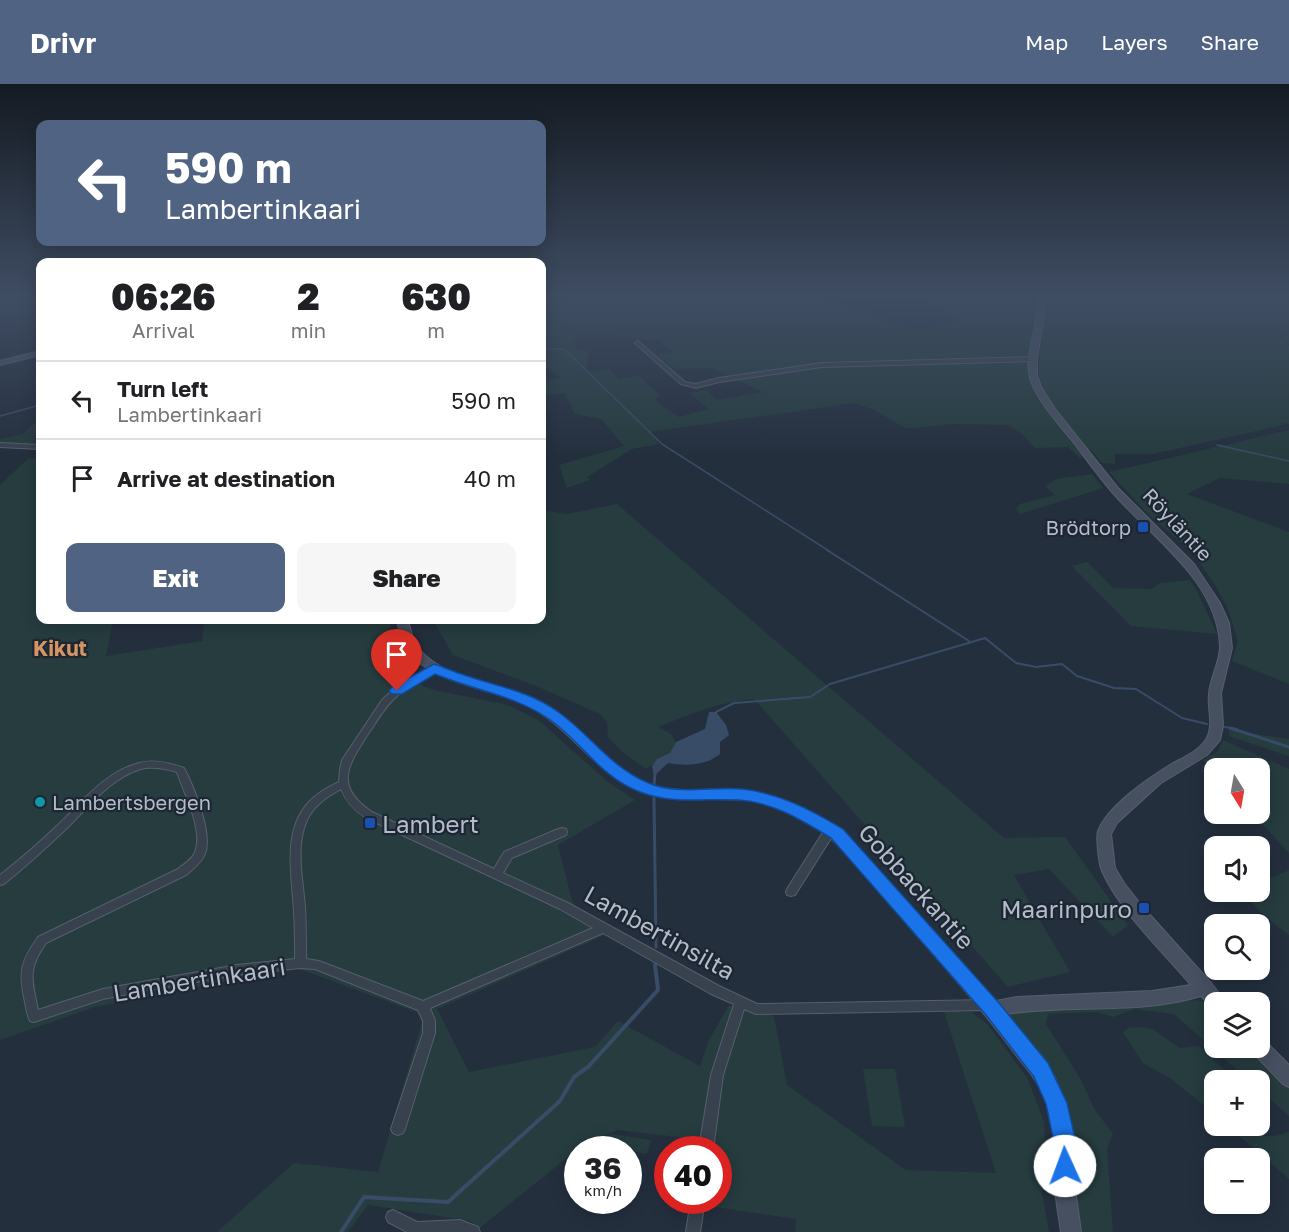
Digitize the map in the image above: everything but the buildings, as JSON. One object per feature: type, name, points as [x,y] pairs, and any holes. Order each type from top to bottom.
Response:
[{"type":"street","points":[[644,349],[683,383],[696,386],[720,380],[822,365],[1033,359]]},
{"type":"street","name":"Röyläntie","points":[[1035,349],[1033,375],[1037,387],[1052,410],[1116,491],[1190,567],[1214,603],[1223,623],[1226,648],[1215,693],[1216,726],[1213,740],[1202,752],[1156,780],[1111,820],[1104,834],[1108,869],[1119,887],[1208,992]]},
{"type":"street","points":[[0,363],[36,355]]},
{"type":"street","points":[[0,445],[36,447]]},
{"type":"street","name":"Gobbackantie","points":[[404,624],[405,636],[411,647],[434,668],[458,678],[511,693],[538,705],[557,717],[613,771],[645,788],[683,796],[739,795],[768,799],[810,817],[831,829],[850,847],[991,1007],[1041,1070],[1053,1092],[1065,1142],[1065,1189],[1071,1232]]},
{"type":"street","points":[[342,784],[343,770],[347,760],[385,702],[397,691],[434,668]]},
{"type":"street","name":"Lambertinkaari","points":[[0,881],[45,843],[103,788],[125,772],[140,766],[156,765],[181,770],[200,828],[201,851],[196,860],[182,872],[42,940],[30,955],[26,968],[34,1017],[103,994],[126,989],[237,970],[300,963],[301,931],[295,846],[297,831],[302,818],[321,795],[342,784]]},
{"type":"street","name":"Lambertinsilta","points":[[342,784],[352,803],[375,819],[604,928],[740,1003],[756,1009],[991,1007],[1171,996],[1204,988]]},
{"type":"street","points":[[791,892],[831,829]]},
{"type":"street","points":[[496,875],[503,861],[514,851],[562,832]]},
{"type":"street","points":[[300,963],[315,964],[423,1006],[604,928]]},
{"type":"street","points":[[708,1136],[717,1075],[740,1003]]},
{"type":"street","points":[[398,1129],[429,1033],[429,1021],[423,1006]]},
{"type":"street","points":[[1270,1058],[1289,1078]]},
{"type":"street","points":[[693,1232],[696,1214]]},
{"type":"street","points":[[393,1217],[416,1229],[460,1227],[473,1232]]},
{"type":"green space","points":[[546,349],[589,351],[587,369],[592,372],[609,369],[619,379],[639,376],[660,395],[655,400],[679,417],[708,409],[690,393],[706,390],[717,400],[763,392],[711,368],[674,369],[657,355],[673,352],[669,349],[1031,349],[1030,375],[1038,396],[1052,418],[1085,457],[1080,458],[1068,447],[1035,448],[1022,434],[1008,425],[953,424],[907,429],[874,410],[854,403],[651,432],[659,444],[632,449],[587,477],[590,480],[567,488],[559,465],[624,446],[601,419],[575,414],[564,393],[546,395],[546,381],[561,377],[546,368]]},
{"type":"green space","points":[[1041,349],[1289,349],[1289,424],[1279,423],[1283,425],[1153,454],[1115,454],[1115,464],[1102,463],[1091,450],[1087,450],[1049,404],[1042,390]]},
{"type":"green space","points":[[36,422],[34,446],[0,443],[0,439],[23,434]]},
{"type":"green space","points":[[1289,430],[1289,484],[1220,478],[1187,494],[1289,532],[1289,684],[1232,661],[1238,641],[1227,607],[1214,583],[1191,551],[1150,516],[1109,472]]},
{"type":"green space","points":[[29,458],[36,459],[36,624],[112,624],[106,656],[202,641],[204,624],[391,624],[388,673],[434,690],[508,705],[538,720],[608,782],[635,800],[558,845],[574,908],[607,934],[437,1009],[469,1072],[595,1047],[618,1021],[700,1066],[708,1042],[729,1005],[774,1016],[787,1085],[906,1170],[996,1173],[944,1012],[971,1012],[987,1024],[1028,1079],[1044,1122],[1046,1151],[1039,1176],[1049,1232],[795,1232],[796,1219],[732,1209],[732,1136],[669,1136],[618,1130],[604,1136],[564,1136],[564,1160],[477,1230],[471,1221],[368,1205],[348,1232],[217,1232],[294,1163],[378,1172],[424,1015],[297,968],[95,1007],[0,1040],[0,485]]},
{"type":"green space","points":[[1092,474],[1103,488],[1020,514],[1016,509],[1020,504],[1055,495],[1045,486],[1056,479]]},
{"type":"green space","points":[[617,504],[1004,838],[1065,837],[1128,925],[1113,937],[1049,869],[1014,875],[1070,972],[1008,987],[754,699],[693,713],[658,727],[671,734],[676,742],[670,753],[646,769],[621,751],[608,737],[607,722],[600,714],[536,686],[453,655],[435,624],[546,624],[546,511],[567,514]]},
{"type":"green space","points":[[1087,562],[1113,588],[1151,589],[1160,583],[1189,580],[1195,587],[1217,634],[1131,626],[1072,566]]},
{"type":"green space","points":[[1229,730],[1289,739],[1289,756],[1229,736]]},
{"type":"green space","points":[[1223,740],[1264,758],[1206,758],[1218,751]]},
{"type":"green space","points":[[1270,761],[1289,769],[1289,853],[1262,824],[1270,824]]},
{"type":"green space","points":[[1289,870],[1289,935],[1270,920],[1270,914],[1263,914],[1252,902],[1270,902],[1270,879]]},
{"type":"green space","points":[[1196,1000],[1204,1002],[1204,1041],[1174,1014],[1135,1009],[1113,1017],[1097,1012],[1048,1014],[1046,1024],[1080,1078],[1095,1110],[1113,1134],[1107,1148],[1113,1232],[1079,1232],[1077,1175],[1069,1116],[1052,1075],[1012,1025],[1010,1015],[1013,1011],[1106,1006],[1123,1009],[1136,1005]]},
{"type":"green space","points":[[1128,1028],[1153,1029],[1179,1048],[1199,1046],[1204,1051],[1204,1058],[1212,1058],[1224,1070],[1204,1070],[1204,1105],[1171,1079],[1143,1063],[1123,1032]]},
{"type":"green space","points":[[1223,1058],[1262,1059],[1289,1087],[1289,1116],[1270,1099],[1270,1070],[1237,1070]]},
{"type":"green space","points":[[863,1069],[895,1069],[905,1127],[872,1126]]},
{"type":"green space","points":[[1289,1132],[1289,1179],[1270,1162],[1270,1148],[1253,1148],[1240,1136],[1275,1136]]},
{"type":"green space","points":[[642,1139],[651,1140],[647,1154],[642,1153]]},
{"type":"water","points":[[709,712],[716,712],[726,725],[729,735],[720,742],[720,754],[708,761],[695,764],[668,763],[654,776],[652,766],[657,759],[670,753],[676,742],[705,729]]},
{"type":"waterway","points":[[546,349],[564,349],[662,444],[829,551]]},
{"type":"waterway","points":[[0,416],[36,406]]},
{"type":"waterway","points":[[1217,445],[1289,461]]},
{"type":"waterway","points":[[827,550],[969,641]]},
{"type":"waterway","name":"Maarinpuro","points":[[716,715],[716,712],[734,703],[810,697],[830,684],[985,638],[1016,663],[1036,667],[1062,664],[1077,676],[1114,688],[1136,689],[1182,718],[1207,724]]},
{"type":"waterway","name":"Maarinpuro","points":[[1225,727],[1237,729]]},
{"type":"waterway","name":"Maarinpuro","points":[[1230,728],[1289,747]]},
{"type":"waterway","points":[[654,785],[655,773]]},
{"type":"waterway","points":[[654,797],[656,947]]},
{"type":"waterway","points":[[341,1232],[364,1197],[448,1202],[560,1101],[574,1077],[588,1067],[658,990],[655,965]]},
{"type":"place","name":"Brödtorp","points":[[1143,527]]},
{"type":"place","name":"Lambertsbergen","points":[[40,802]]},
{"type":"place","name":"Lambert","points":[[370,823]]},
{"type":"place","name":"Maarinpuro","points":[[1144,908]]},
{"type":"district","name":"Kikut","points":[[60,648]]},
{"type":"route","points":[[397,691],[434,668],[458,678],[511,693],[538,705],[557,717],[606,765],[630,782],[656,792],[683,796],[739,795],[768,799],[823,824],[850,847],[993,1009],[1041,1070],[1053,1092],[1056,1103],[1065,1142],[1065,1166]]}]
